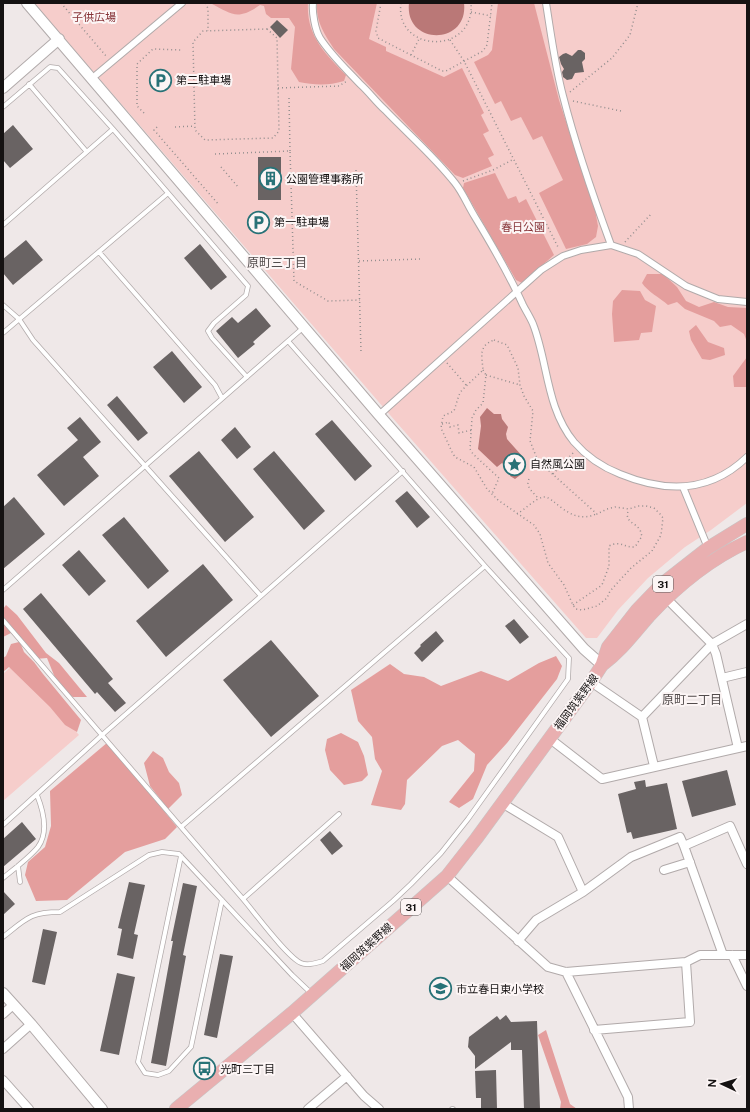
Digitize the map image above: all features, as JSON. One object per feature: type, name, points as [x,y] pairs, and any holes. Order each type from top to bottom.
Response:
[{"type":"main road","name":"福岡筑紫野線","points":[[176,1109],[292,1013],[447,876],[476,839],[591,682],[602,665],[608,647],[637,610],[662,584],[708,548],[747,524]]},
{"type":"main road","name":"福岡筑紫野線","points":[[602,665],[616,655],[666,598],[714,560],[747,542]]},
{"type":"street","points":[[27,3],[379,415],[584,649],[602,665]]},
{"type":"street","points":[[96,75],[182,3]]},
{"type":"street","points":[[313,3],[312,10],[319,36],[344,68],[384,110],[428,152],[456,184],[518,291],[533,324],[552,401],[563,425],[574,442],[602,467],[652,485],[683,487],[700,484],[720,477],[736,467],[747,457]]},
{"type":"street","points":[[546,3],[553,50],[563,95],[585,174],[611,245]]},
{"type":"street","points":[[3,88],[59,39]]},
{"type":"street","points":[[379,415],[541,270],[563,256],[581,250],[611,245],[638,254],[686,286],[718,299],[747,302]]},
{"type":"street","points":[[683,487],[708,548]]},
{"type":"street","points":[[666,598],[712,644],[716,654],[738,748]]},
{"type":"street","points":[[642,717],[712,644],[747,624]]},
{"type":"street","points":[[722,678],[747,672]]},
{"type":"street","points":[[591,682],[642,717],[654,766]]},
{"type":"street","points":[[549,738],[602,778],[747,746]]},
{"type":"street","points":[[502,803],[558,837],[582,892]]},
{"type":"street","points":[[684,846],[730,826],[747,864]]},
{"type":"street","points":[[518,941],[536,920],[582,892],[631,857],[680,836],[723,955]]},
{"type":"street","points":[[664,870],[690,862]]},
{"type":"street","points":[[447,876],[548,967],[566,972],[686,962],[700,955],[747,955]]},
{"type":"street","points":[[732,955],[747,986]]},
{"type":"street","points":[[594,1030],[690,1022],[686,962]]},
{"type":"street","points":[[566,972],[628,1097],[629,1109]]},
{"type":"street","points":[[3,993],[102,1109]]},
{"type":"street","points":[[3,1014],[13,1005]]},
{"type":"street","points":[[292,1013],[364,1096],[379,1109]]},
{"type":"street","points":[[3,1049],[31,1024]]},
{"type":"street","points":[[308,1109],[347,1076]]},
{"type":"street","points":[[3,1080],[29,1109]]},
{"type":"lane","points":[[3,107],[50,67],[58,68],[248,286],[246,295],[208,330],[212,338],[247,377]]},
{"type":"lane","points":[[29,84],[86,150]]},
{"type":"lane","points":[[3,225],[86,150],[112,129]]},
{"type":"lane","points":[[3,333],[167,194]]},
{"type":"lane","points":[[99,252],[215,385],[222,398]]},
{"type":"lane","points":[[3,305],[19,319],[33,340],[261,596]]},
{"type":"lane","points":[[3,590],[304,327]]},
{"type":"lane","points":[[3,620],[290,955],[302,964],[316,964],[322,961],[411,884],[441,853],[473,812],[568,679],[568,658],[288,341]]},
{"type":"lane","points":[[3,825],[402,471]]},
{"type":"lane","points":[[180,827],[486,566]]},
{"type":"lane","points":[[3,878],[39,846],[45,828],[41,805],[37,795]]},
{"type":"lane","points":[[243,899],[339,814]]},
{"type":"lane","points":[[3,936],[30,916],[44,912],[60,912],[149,855],[162,852],[179,854],[292,976],[313,994]]},
{"type":"lane","points":[[181,856],[138,1062],[145,1073],[158,1075],[169,1071],[191,1047],[222,900]]},
{"type":"lane","points":[[18,866],[20,882]]},
{"type":"path","points":[[61,3],[111,62]]},
{"type":"path","points":[[206,3],[208,9],[208,31]]},
{"type":"path","points":[[381,3],[376,31],[378,38],[442,71],[446,71],[483,51],[487,45],[492,3]]},
{"type":"path","points":[[401,3],[401,13],[405,25],[409,30],[420,39],[435,43],[450,40],[466,26],[471,12],[471,3]]},
{"type":"path","points":[[621,111],[573,101],[563,95],[572,90],[612,58],[630,35],[638,3]]},
{"type":"path","points":[[471,12],[491,16]]},
{"type":"path","points":[[268,29],[277,38],[279,131],[273,138],[205,140],[196,130],[193,42],[204,31],[208,31],[268,29]]},
{"type":"path","points":[[411,55],[420,39]]},
{"type":"path","points":[[450,40],[464,61],[563,256]]},
{"type":"path","points":[[144,113],[137,106],[137,64],[153,50],[182,50]]},
{"type":"path","points":[[278,88],[338,86],[353,77]]},
{"type":"path","points":[[289,98],[294,280],[328,301],[360,300]]},
{"type":"path","points":[[157,126],[154,130],[220,205]]},
{"type":"path","points":[[175,127],[195,126]]},
{"type":"path","points":[[215,154],[290,151]]},
{"type":"path","points":[[456,184],[493,170],[514,159]]},
{"type":"path","points":[[221,167],[239,188]]},
{"type":"path","points":[[356,170],[361,352]]},
{"type":"path","points":[[620,248],[652,213]]},
{"type":"path","points":[[359,261],[420,259]]},
{"type":"path","points":[[492,494],[498,478],[473,454],[470,449],[472,418],[476,410],[483,403],[486,375],[483,370],[482,351],[487,342],[494,340],[507,345],[518,368],[520,385],[524,396],[533,411],[530,441],[538,461],[597,514]]},
{"type":"path","points":[[443,358],[467,386]]},
{"type":"path","points":[[483,370],[459,395],[454,411],[443,416],[442,428],[455,457],[474,467],[487,489],[492,494],[506,507],[534,525],[540,534],[548,563],[564,585],[576,609],[582,610],[598,606],[607,598],[610,591],[631,568],[652,551],[661,535],[663,518],[654,508],[646,506],[638,506],[629,509],[615,507],[585,518],[563,510],[548,497],[542,497],[517,514]]},
{"type":"path","points":[[486,375],[520,385]]},
{"type":"path","points":[[442,424],[450,422],[450,427],[458,425],[459,432],[472,430]]},
{"type":"path","points":[[553,474],[579,447]]},
{"type":"path","points":[[529,479],[529,488],[539,499]]},
{"type":"path","points":[[573,605],[602,585],[609,566],[608,546],[622,544],[635,547],[642,536],[640,529],[627,518],[629,509]]},
{"type":"green space","name":"春日公園","points":[[34,3],[747,3],[747,503],[685,547],[648,578],[618,610],[597,638],[586,638],[390,415]]},
{"type":"green space","points":[[210,3],[308,3],[310,25],[318,43],[346,75],[344,81],[332,84],[310,84],[299,82],[291,69],[295,27],[289,18],[271,18],[266,14],[264,6],[260,5],[246,13],[235,14],[229,13]]},
{"type":"green space","points":[[317,3],[377,3],[369,39],[386,47],[386,51],[444,77],[462,68],[484,113],[481,115],[489,131],[483,134],[494,155],[488,158],[492,166],[463,178],[455,175],[334,49],[319,22]]},
{"type":"green space","points":[[498,3],[534,3],[559,100],[595,210],[598,226],[596,237],[587,244],[566,249],[539,193],[563,180],[542,136],[533,140],[521,117],[511,121],[501,101],[495,104],[474,62],[488,55],[492,50]]},
{"type":"green space","points":[[495,173],[508,199],[516,196],[519,203],[526,199],[554,255],[522,283],[516,280],[463,188],[464,183]]},
{"type":"green space","points":[[647,274],[663,274],[677,287],[686,301],[699,307],[714,302],[728,307],[747,308],[747,342],[744,334],[731,325],[720,327],[714,321],[685,309],[677,302],[668,305],[644,286],[642,283]]},
{"type":"green space","points":[[622,290],[640,291],[645,300],[656,306],[652,332],[641,333],[639,340],[614,342],[612,314],[613,301]]},
{"type":"green space","points":[[696,325],[708,342],[724,348],[725,355],[710,360],[702,359],[691,340],[689,331]]},
{"type":"green space","points":[[747,357],[747,387],[734,387],[733,376]]},
{"type":"green space","points":[[6,605],[17,615],[46,653],[59,663],[87,697],[73,697],[60,690],[47,658],[35,659],[20,642],[24,652],[34,662],[81,720],[77,732],[65,725],[50,707],[9,667],[3,672],[3,658],[6,656],[11,644],[19,642],[11,633],[3,637],[3,609]]},
{"type":"green space","points":[[556,656],[562,666],[557,679],[507,743],[487,765],[473,799],[459,808],[449,802],[474,771],[475,754],[458,740],[442,746],[407,780],[405,804],[401,810],[371,805],[382,771],[375,759],[372,737],[358,721],[351,690],[390,664],[404,674],[424,677],[441,686],[481,671],[508,681],[539,663]]},
{"type":"green space","points":[[16,662],[79,735],[3,801],[3,674]]},
{"type":"green space","points":[[341,733],[358,742],[364,756],[368,775],[362,781],[344,785],[330,770],[325,750],[327,739]]},
{"type":"green space","points":[[108,742],[177,827],[165,839],[125,852],[67,900],[36,901],[25,875],[28,862],[45,847],[51,826],[50,791]]},
{"type":"green space","points":[[153,751],[163,758],[169,772],[179,783],[182,795],[168,809],[150,786],[144,763]]},
{"type":"green space","points":[[546,1030],[570,1104],[577,1109],[560,1109],[561,1102],[538,1035]]},
{"type":"shaded area","points":[[409,3],[464,3],[463,17],[457,27],[447,33],[436,35],[426,33],[416,27],[410,17]]},
{"type":"shaded area","points":[[487,408],[494,414],[501,414],[502,419],[508,427],[506,434],[507,439],[523,457],[525,464],[523,473],[515,479],[510,476],[512,472],[502,463],[497,467],[478,449],[481,426],[480,417]]},
{"type":"building","points":[[277,20],[288,30],[280,38],[270,27]]},
{"type":"building","points":[[578,50],[585,53],[585,59],[582,62],[584,72],[575,73],[572,79],[567,80],[563,77],[562,72],[564,69],[559,57],[566,53],[572,56]]},
{"type":"building","points":[[13,125],[33,149],[10,168],[3,160],[3,134]]},
{"type":"building","name":"公園管理事務所","points":[[258,157],[281,157],[281,200],[258,200]]},
{"type":"building","points":[[26,240],[43,260],[13,285],[3,273],[3,259]]},
{"type":"building","points":[[200,244],[227,277],[211,290],[184,258]]},
{"type":"building","points":[[256,308],[271,326],[253,342],[255,344],[238,358],[216,331],[232,317],[238,323]]},
{"type":"building","points":[[172,351],[202,387],[184,403],[153,367]]},
{"type":"building","points":[[117,396],[148,433],[138,441],[107,405]]},
{"type":"building","points":[[80,417],[101,442],[83,457],[99,476],[64,506],[37,475],[78,440],[67,428]]},
{"type":"building","points":[[332,420],[372,466],[355,481],[315,434]]},
{"type":"building","points":[[235,427],[251,447],[237,459],[221,440]]},
{"type":"building","points":[[199,451],[254,517],[225,542],[169,476]]},
{"type":"building","points":[[274,451],[325,511],[304,530],[253,469]]},
{"type":"building","points":[[407,491],[430,517],[417,528],[395,501]]},
{"type":"building","points":[[14,497],[45,534],[3,569],[3,507]]},
{"type":"building","points":[[124,517],[169,571],[148,589],[102,535]]},
{"type":"building","points":[[79,550],[106,581],[89,596],[62,565]]},
{"type":"building","points":[[203,564],[233,600],[166,657],[136,621]]},
{"type":"building","points":[[41,593],[113,679],[108,683],[126,703],[115,712],[97,692],[95,694],[23,609]]},
{"type":"building","points":[[514,619],[529,637],[520,644],[505,626]]},
{"type":"building","points":[[436,631],[444,641],[422,662],[414,653],[421,646],[420,645]]},
{"type":"building","points":[[271,640],[319,696],[271,737],[223,680]]},
{"type":"building","points":[[727,770],[736,805],[692,817],[682,781]]},
{"type":"building","points":[[645,780],[646,787],[667,783],[677,829],[633,839],[631,832],[627,833],[618,794],[636,789],[634,782]]},
{"type":"building","points":[[22,822],[36,839],[3,867],[3,839]]},
{"type":"building","points":[[330,831],[343,846],[332,855],[320,840]]},
{"type":"building","points":[[129,882],[145,885],[134,934],[138,935],[133,959],[117,955],[122,929],[118,928]]},
{"type":"building","points":[[183,883],[197,886],[183,955],[186,956],[166,1066],[151,1063],[173,941],[171,941]]},
{"type":"building","points":[[3,891],[15,904],[3,915]]},
{"type":"building","points":[[43,929],[57,932],[45,985],[32,982]]},
{"type":"building","points":[[220,954],[233,956],[217,1038],[204,1035]]},
{"type":"building","points":[[117,973],[135,977],[119,1055],[100,1051]]},
{"type":"building","points":[[506,1015],[511,1022],[537,1021],[540,1109],[524,1109],[522,1050],[511,1050],[511,1042],[475,1069],[475,1056],[468,1047],[469,1037],[497,1016],[500,1020]]},
{"type":"building","points":[[496,1070],[497,1109],[481,1109],[481,1098],[476,1098],[475,1071]]},
{"type":"place","name":"第二駐車場","points":[[161,80]]},
{"type":"place","name":"公園管理事務所","points":[[270,179]]},
{"type":"place","name":"第一駐車場","points":[[259,222]]},
{"type":"place","name":"自然風公園","points":[[514,464]]},
{"type":"place","name":"市立春日東小学校","points":[[441,989]]},
{"type":"place","name":"光町三丁目","points":[[204,1069]]},
{"type":"district","name":"原町三丁目","points":[[277,263]]},
{"type":"district","name":"原町二丁目","points":[[692,700]]},
{"type":"park label","name":"子供広場","points":[[94,17]]}]
